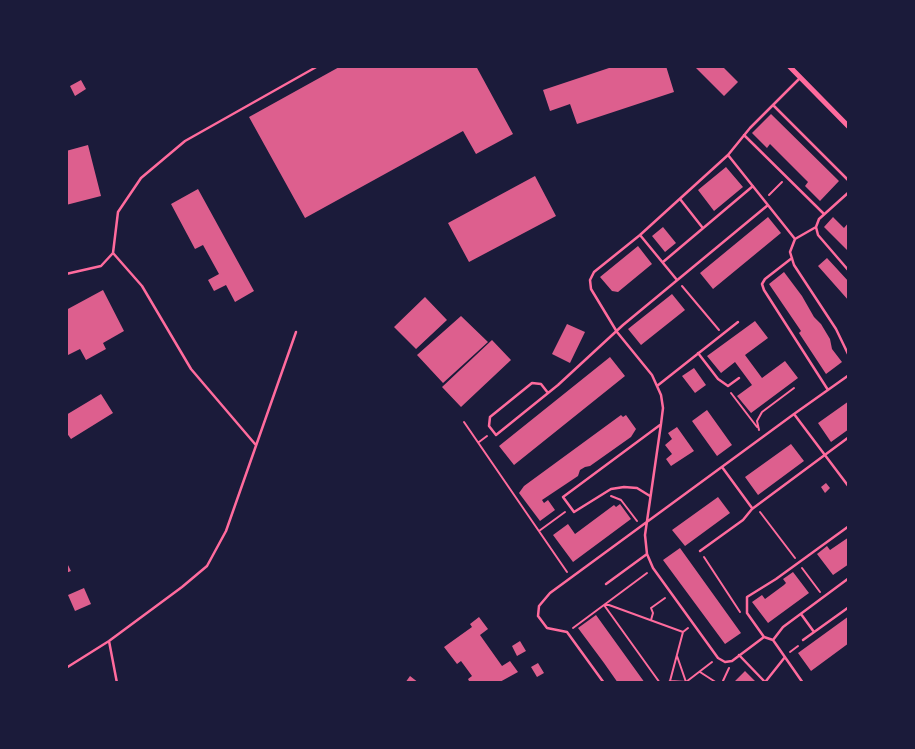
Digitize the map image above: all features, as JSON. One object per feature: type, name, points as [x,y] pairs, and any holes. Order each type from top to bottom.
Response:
[{"type":"street","points":[[789,66],[849,126]]},
{"type":"lane","points":[[66,274],[101,266],[113,253],[118,212],[140,178],[186,141],[318,66]]},
{"type":"lane","points":[[764,637],[732,661],[725,662],[718,658],[653,568],[647,554],[646,523],[663,408],[652,376],[617,332],[591,289],[590,280],[594,272],[640,235],[728,155],[744,135],[800,78]]},
{"type":"lane","points":[[773,105],[849,181]]},
{"type":"lane","points":[[744,135],[824,214]]},
{"type":"lane","points":[[728,155],[795,239]]},
{"type":"lane","points":[[663,262],[752,186]]},
{"type":"lane","points":[[849,192],[818,219],[816,227],[818,235],[849,271]]},
{"type":"lane","points":[[680,199],[702,227]]},
{"type":"lane","points":[[548,393],[541,384],[532,384],[490,417],[488,421],[493,431],[496,435],[548,393],[677,280],[768,206]]},
{"type":"lane","points":[[816,227],[795,239],[790,252],[794,265],[836,329],[849,356]]},
{"type":"lane","points":[[640,235],[677,280]]},
{"type":"lane","points":[[113,253],[142,286],[191,369],[255,444]]},
{"type":"lane","points":[[792,258],[765,279],[762,284],[828,390]]},
{"type":"lane","points":[[657,386],[684,367],[698,352],[738,322]]},
{"type":"lane","points":[[66,668],[109,641],[207,566],[226,530],[296,332]]},
{"type":"lane","points":[[698,352],[718,378],[728,386],[739,378]]},
{"type":"lane","points":[[604,683],[567,632],[547,628],[538,616],[539,606],[550,594],[571,578],[849,375]]},
{"type":"lane","points":[[794,414],[849,487]]},
{"type":"lane","points":[[650,496],[637,488],[624,487],[607,491],[574,512],[564,500],[565,494],[661,424]]},
{"type":"lane","points":[[700,551],[743,520],[752,508],[849,438]]},
{"type":"lane","points":[[722,467],[752,508]]},
{"type":"lane","points":[[803,683],[773,640],[764,637],[747,613],[745,600],[849,526]]},
{"type":"lane","points":[[606,584],[647,554]]},
{"type":"lane","points":[[773,640],[782,627],[849,578]]},
{"type":"lane","points":[[803,640],[849,607]]},
{"type":"lane","points":[[801,614],[814,632]]},
{"type":"lane","points":[[109,641],[117,683]]},
{"type":"lane","points":[[739,655],[765,682],[785,657]]},
{"type":"path","points":[[764,200],[787,177]]},
{"type":"path","points":[[677,280],[722,334]]},
{"type":"path","points":[[728,386],[764,436]]},
{"type":"path","points":[[757,427],[757,421],[762,412],[794,388]]},
{"type":"path","points":[[464,422],[571,578]]},
{"type":"path","points":[[478,442],[493,431]]},
{"type":"path","points":[[607,491],[612,498],[622,500],[641,527]]},
{"type":"path","points":[[756,506],[823,597]]},
{"type":"path","points":[[539,531],[570,509]]},
{"type":"path","points":[[700,551],[743,618]]},
{"type":"path","points":[[567,632],[653,568]]},
{"type":"path","points":[[650,620],[653,613],[651,608],[671,594]]},
{"type":"path","points":[[604,605],[609,605],[683,632],[669,682],[686,682],[718,658]]},
{"type":"path","points":[[604,605],[660,683]]},
{"type":"path","points":[[785,657],[803,640]]},
{"type":"path","points":[[677,656],[686,682]]},
{"type":"path","points":[[722,683],[732,661]]},
{"type":"path","points":[[700,671],[717,683]]},
{"type":"building","points":[[341,66],[476,66],[513,134],[476,154],[463,131],[305,218],[249,117]]},
{"type":"building","points":[[615,66],[666,66],[674,92],[577,124],[570,104],[550,111],[543,90]]},
{"type":"building","points":[[694,66],[722,66],[738,82],[724,96]]},
{"type":"building","points":[[81,80],[86,89],[75,96],[70,86]]},
{"type":"building","points":[[771,114],[839,181],[820,201],[805,186],[808,182],[770,144],[767,148],[752,133]]},
{"type":"building","points":[[88,145],[101,196],[66,205],[66,151]]},
{"type":"building","points":[[726,167],[743,187],[714,211],[698,190]]},
{"type":"building","points":[[535,176],[556,216],[469,262],[448,223]]},
{"type":"building","points":[[198,189],[254,291],[235,302],[226,285],[214,291],[208,280],[219,274],[203,245],[195,249],[171,204]]},
{"type":"building","points":[[768,217],[781,233],[713,289],[700,273]]},
{"type":"building","points":[[833,217],[844,228],[849,222],[849,252],[824,227]]},
{"type":"building","points":[[663,227],[676,243],[665,252],[652,236]]},
{"type":"building","points":[[638,246],[652,264],[618,292],[612,291],[600,277]]},
{"type":"building","points":[[827,258],[849,282],[849,301],[818,266]]},
{"type":"building","points":[[784,272],[802,296],[814,317],[821,324],[830,339],[832,349],[842,362],[826,374],[799,333],[801,331],[769,284]]},
{"type":"building","points":[[103,290],[124,331],[103,343],[106,349],[86,360],[80,349],[66,356],[66,310]]},
{"type":"building","points":[[672,294],[685,310],[641,345],[628,329]]},
{"type":"building","points":[[425,297],[447,320],[416,349],[394,327]]},
{"type":"building","points":[[461,316],[488,342],[443,383],[417,355]]},
{"type":"building","points":[[755,321],[768,338],[745,355],[762,378],[785,361],[798,378],[751,413],[737,396],[752,385],[735,362],[721,373],[707,356]]},
{"type":"building","points":[[567,324],[585,332],[570,363],[552,354]]},
{"type":"building","points":[[492,340],[511,360],[461,407],[442,387]]},
{"type":"building","points":[[610,357],[625,376],[514,465],[499,446]]},
{"type":"building","points":[[694,368],[706,385],[695,393],[682,376]]},
{"type":"building","points":[[101,394],[113,413],[71,439],[66,432],[66,415]]},
{"type":"building","points":[[849,401],[849,429],[831,442],[818,423]]},
{"type":"building","points":[[707,410],[732,445],[717,456],[692,421]]},
{"type":"building","points":[[621,415],[623,417],[626,415],[636,429],[631,437],[590,466],[580,470],[578,476],[542,500],[544,503],[548,500],[555,510],[540,521],[519,493],[524,486]]},
{"type":"building","points":[[677,427],[694,451],[671,466],[666,459],[672,454],[665,445],[672,439],[668,433]]},
{"type":"building","points":[[791,444],[804,461],[758,495],[745,477]]},
{"type":"building","points":[[826,483],[830,488],[825,493],[821,487]]},
{"type":"building","points":[[718,497],[730,513],[685,546],[672,530]]},
{"type":"building","points":[[620,504],[631,519],[573,562],[553,535],[568,524],[575,534],[614,505],[616,507]]},
{"type":"building","points":[[849,537],[849,564],[833,575],[817,554],[827,546],[830,550]]},
{"type":"building","points":[[680,548],[741,633],[725,644],[663,560]]},
{"type":"building","points":[[66,561],[71,571],[66,573]]},
{"type":"building","points":[[793,572],[809,593],[768,623],[752,602],[762,595],[765,599],[784,585],[786,583],[783,579]]},
{"type":"building","points":[[84,588],[91,604],[75,611],[68,595]]},
{"type":"building","points":[[596,615],[645,683],[618,683],[578,628]]},
{"type":"building","points":[[849,616],[849,643],[811,671],[798,653]]},
{"type":"building","points":[[479,617],[488,629],[480,635],[502,666],[510,661],[518,672],[498,683],[470,683],[468,679],[472,676],[461,661],[457,664],[444,647],[472,627],[470,624]]},
{"type":"building","points":[[520,641],[526,651],[517,656],[512,646]]},
{"type":"building","points":[[538,663],[544,673],[537,677],[531,667]]},
{"type":"building","points":[[745,671],[756,682],[735,681]]},
{"type":"building","points":[[410,676],[419,683],[405,683]]}]
